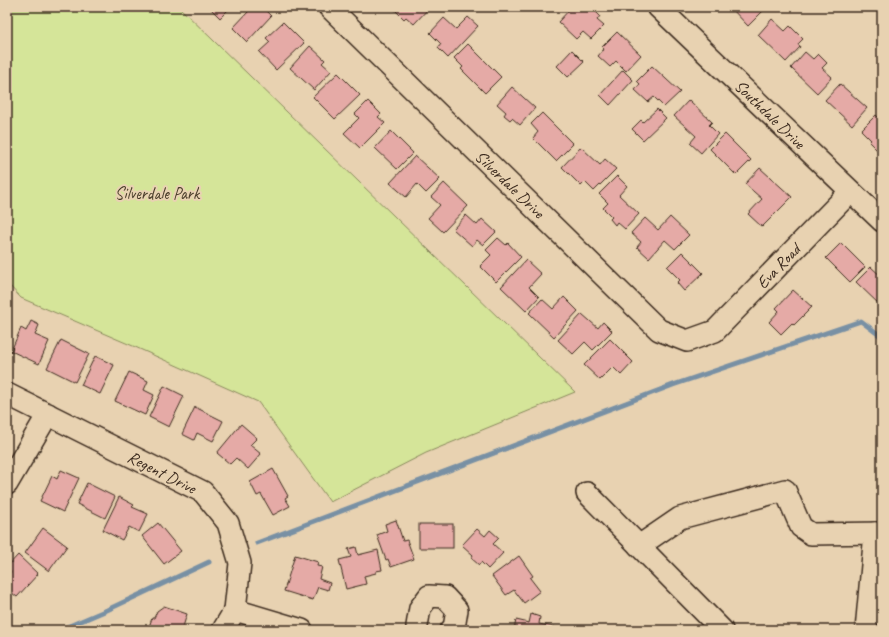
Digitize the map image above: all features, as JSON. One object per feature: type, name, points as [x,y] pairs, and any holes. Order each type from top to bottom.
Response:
[{"type":"street","name":"Silverdale Drive","points":[[329,7],[659,330],[687,341],[701,336]]},
{"type":"street","name":"Southdale Drive","points":[[658,7],[882,221]]},
{"type":"street","name":"Eva Road","points":[[701,336],[715,331],[850,192]]},
{"type":"street","name":"Regent Drive","points":[[7,394],[203,492],[228,523],[240,563],[235,610],[223,630]]},
{"type":"street","points":[[7,484],[48,414]]},
{"type":"street","points":[[639,546],[680,518],[785,490],[802,527],[811,534],[879,533],[866,630]]},
{"type":"street","points":[[587,493],[722,630]]},
{"type":"street","points":[[414,629],[420,608],[429,596],[445,597],[457,610],[454,628],[451,630]]},
{"type":"street","points":[[235,610],[302,630]]},
{"type":"green space","name":"Silverdale Park","points":[[7,7],[179,7],[575,392],[426,453],[330,502],[258,402],[21,298],[7,283]]},
{"type":"building","points":[[209,7],[231,7],[220,18]]},
{"type":"building","points":[[267,7],[269,8],[266,11],[271,16],[247,42],[233,28],[248,12],[244,8]]},
{"type":"building","points":[[395,7],[430,7],[414,24],[406,17],[404,19],[394,9]]},
{"type":"building","points":[[572,7],[591,7],[600,16],[597,20],[604,26],[591,39],[583,32],[576,39],[558,22]]},
{"type":"building","points":[[730,7],[764,7],[765,9],[748,26]]},
{"type":"building","points":[[468,17],[478,26],[448,58],[438,48],[441,44],[430,33],[444,18],[456,29]]},
{"type":"building","points":[[772,19],[785,31],[790,26],[803,39],[798,44],[800,47],[786,62],[758,35]]},
{"type":"building","points":[[283,22],[304,43],[276,70],[259,52],[270,42],[266,38]]},
{"type":"building","points":[[617,32],[641,55],[626,71],[616,61],[610,67],[598,56],[604,49],[602,47]]},
{"type":"building","points":[[468,44],[501,77],[485,93],[461,69],[463,67],[454,58]]},
{"type":"building","points":[[310,46],[325,60],[322,63],[331,71],[314,90],[290,68]]},
{"type":"building","points":[[572,50],[584,62],[568,77],[557,66]]},
{"type":"building","points":[[805,52],[813,59],[818,54],[827,63],[822,68],[832,77],[817,93],[791,68]]},
{"type":"building","points":[[652,66],[680,92],[664,107],[654,97],[648,102],[635,90],[640,84],[637,81]]},
{"type":"building","points":[[623,70],[633,80],[610,105],[600,95]]},
{"type":"building","points":[[338,73],[360,95],[335,119],[313,97]]},
{"type":"building","points":[[840,84],[867,108],[852,125],[825,100]]},
{"type":"building","points":[[512,87],[535,108],[520,125],[512,118],[510,120],[504,115],[506,112],[497,104]]},
{"type":"building","points":[[689,100],[712,122],[709,125],[718,134],[701,153],[690,143],[696,136],[674,116]]},
{"type":"building","points":[[368,101],[381,114],[378,117],[385,123],[360,148],[344,133],[359,118],[355,114]]},
{"type":"building","points":[[657,109],[666,118],[643,140],[632,129],[641,120],[643,122]]},
{"type":"building","points":[[542,113],[573,144],[556,161],[533,138],[538,132],[531,124]]},
{"type":"building","points":[[876,115],[882,121],[882,155],[869,142],[871,140],[861,130]]},
{"type":"building","points":[[391,131],[413,153],[397,169],[375,148]]},
{"type":"building","points":[[725,134],[751,160],[736,175],[710,149]]},
{"type":"building","points":[[581,147],[600,165],[605,159],[616,169],[594,191],[585,182],[581,186],[562,167]]},
{"type":"building","points":[[415,156],[440,179],[426,193],[417,184],[406,197],[390,183]]},
{"type":"building","points":[[760,168],[792,197],[762,227],[748,214],[762,199],[745,184]]},
{"type":"building","points":[[617,176],[627,186],[619,195],[639,214],[625,229],[617,222],[615,225],[610,219],[612,217],[603,208],[608,203],[599,194]]},
{"type":"building","points":[[444,183],[468,206],[443,232],[428,218],[440,205],[431,197]]},
{"type":"building","points":[[466,215],[477,225],[482,219],[496,232],[483,245],[477,240],[472,246],[453,229]]},
{"type":"building","points":[[670,217],[689,235],[675,249],[665,240],[649,258],[637,247],[641,242],[631,233],[645,218],[658,230]]},
{"type":"building","points":[[498,238],[506,245],[508,243],[521,257],[496,282],[480,266],[491,255],[486,250]]},
{"type":"building","points":[[841,243],[865,267],[850,282],[826,258]]},
{"type":"building","points":[[682,252],[703,273],[684,291],[677,283],[680,280],[667,267]]},
{"type":"building","points":[[526,260],[541,274],[529,287],[539,297],[526,311],[501,287]]},
{"type":"building","points":[[871,267],[882,277],[882,307],[856,282]]},
{"type":"building","points":[[793,290],[812,307],[794,325],[792,323],[781,334],[769,322],[779,311],[776,308]]},
{"type":"building","points":[[564,297],[578,311],[554,337],[529,313],[542,299],[553,309]]},
{"type":"building","points":[[582,314],[598,328],[603,322],[612,331],[593,350],[585,342],[573,354],[558,340]]},
{"type":"building","points":[[31,321],[39,325],[35,335],[49,341],[39,364],[11,351],[21,328],[26,331]]},
{"type":"building","points":[[610,339],[633,362],[621,375],[613,367],[600,380],[584,365]]},
{"type":"building","points":[[61,340],[89,354],[75,382],[47,368]]},
{"type":"building","points":[[95,356],[114,365],[100,394],[81,385]]},
{"type":"building","points":[[129,372],[148,381],[144,390],[154,395],[145,415],[115,401]]},
{"type":"building","points":[[164,386],[184,396],[169,427],[149,417]]},
{"type":"building","points":[[195,407],[223,421],[213,441],[197,433],[194,440],[182,434]]},
{"type":"building","points":[[241,424],[257,438],[250,445],[261,454],[248,469],[236,458],[230,464],[217,453]]},
{"type":"building","points":[[273,469],[288,496],[285,498],[290,506],[273,515],[261,494],[257,496],[250,482]]},
{"type":"building","points":[[61,470],[79,478],[63,512],[40,501],[52,476],[57,479]]},
{"type":"building","points":[[87,483],[115,497],[105,518],[77,504]]},
{"type":"building","points":[[119,497],[134,505],[132,507],[148,514],[139,532],[129,527],[122,540],[103,530]]},
{"type":"building","points":[[396,520],[403,541],[407,540],[414,559],[391,567],[388,559],[386,560],[377,535],[387,531],[385,524]]},
{"type":"building","points":[[158,523],[181,551],[164,564],[142,536]]},
{"type":"building","points":[[419,524],[453,524],[453,548],[419,548]]},
{"type":"building","points":[[43,528],[67,546],[49,571],[25,553]]},
{"type":"building","points":[[477,529],[485,536],[490,530],[499,538],[493,544],[503,553],[488,569],[481,562],[479,565],[471,558],[473,555],[462,545]]},
{"type":"building","points":[[356,547],[358,555],[378,550],[382,570],[364,576],[366,584],[346,589],[339,560],[351,557],[348,549]]},
{"type":"building","points":[[18,555],[38,574],[17,597],[7,589],[7,576],[11,572],[7,567]]},
{"type":"building","points":[[295,555],[318,562],[317,566],[322,567],[319,579],[330,583],[328,590],[318,587],[313,600],[284,591]]},
{"type":"building","points":[[519,556],[533,576],[530,578],[540,591],[524,603],[514,590],[506,595],[492,576]]},
{"type":"building","points":[[164,606],[187,614],[182,630],[148,630],[152,618],[154,618],[157,611]]},
{"type":"building","points":[[531,614],[540,617],[539,624],[554,627],[553,630],[514,630],[516,620],[529,623]]},
{"type":"waterway","points":[[257,543],[673,385],[861,321],[882,337]]},
{"type":"waterway","points":[[60,630],[107,610],[209,562]]}]
